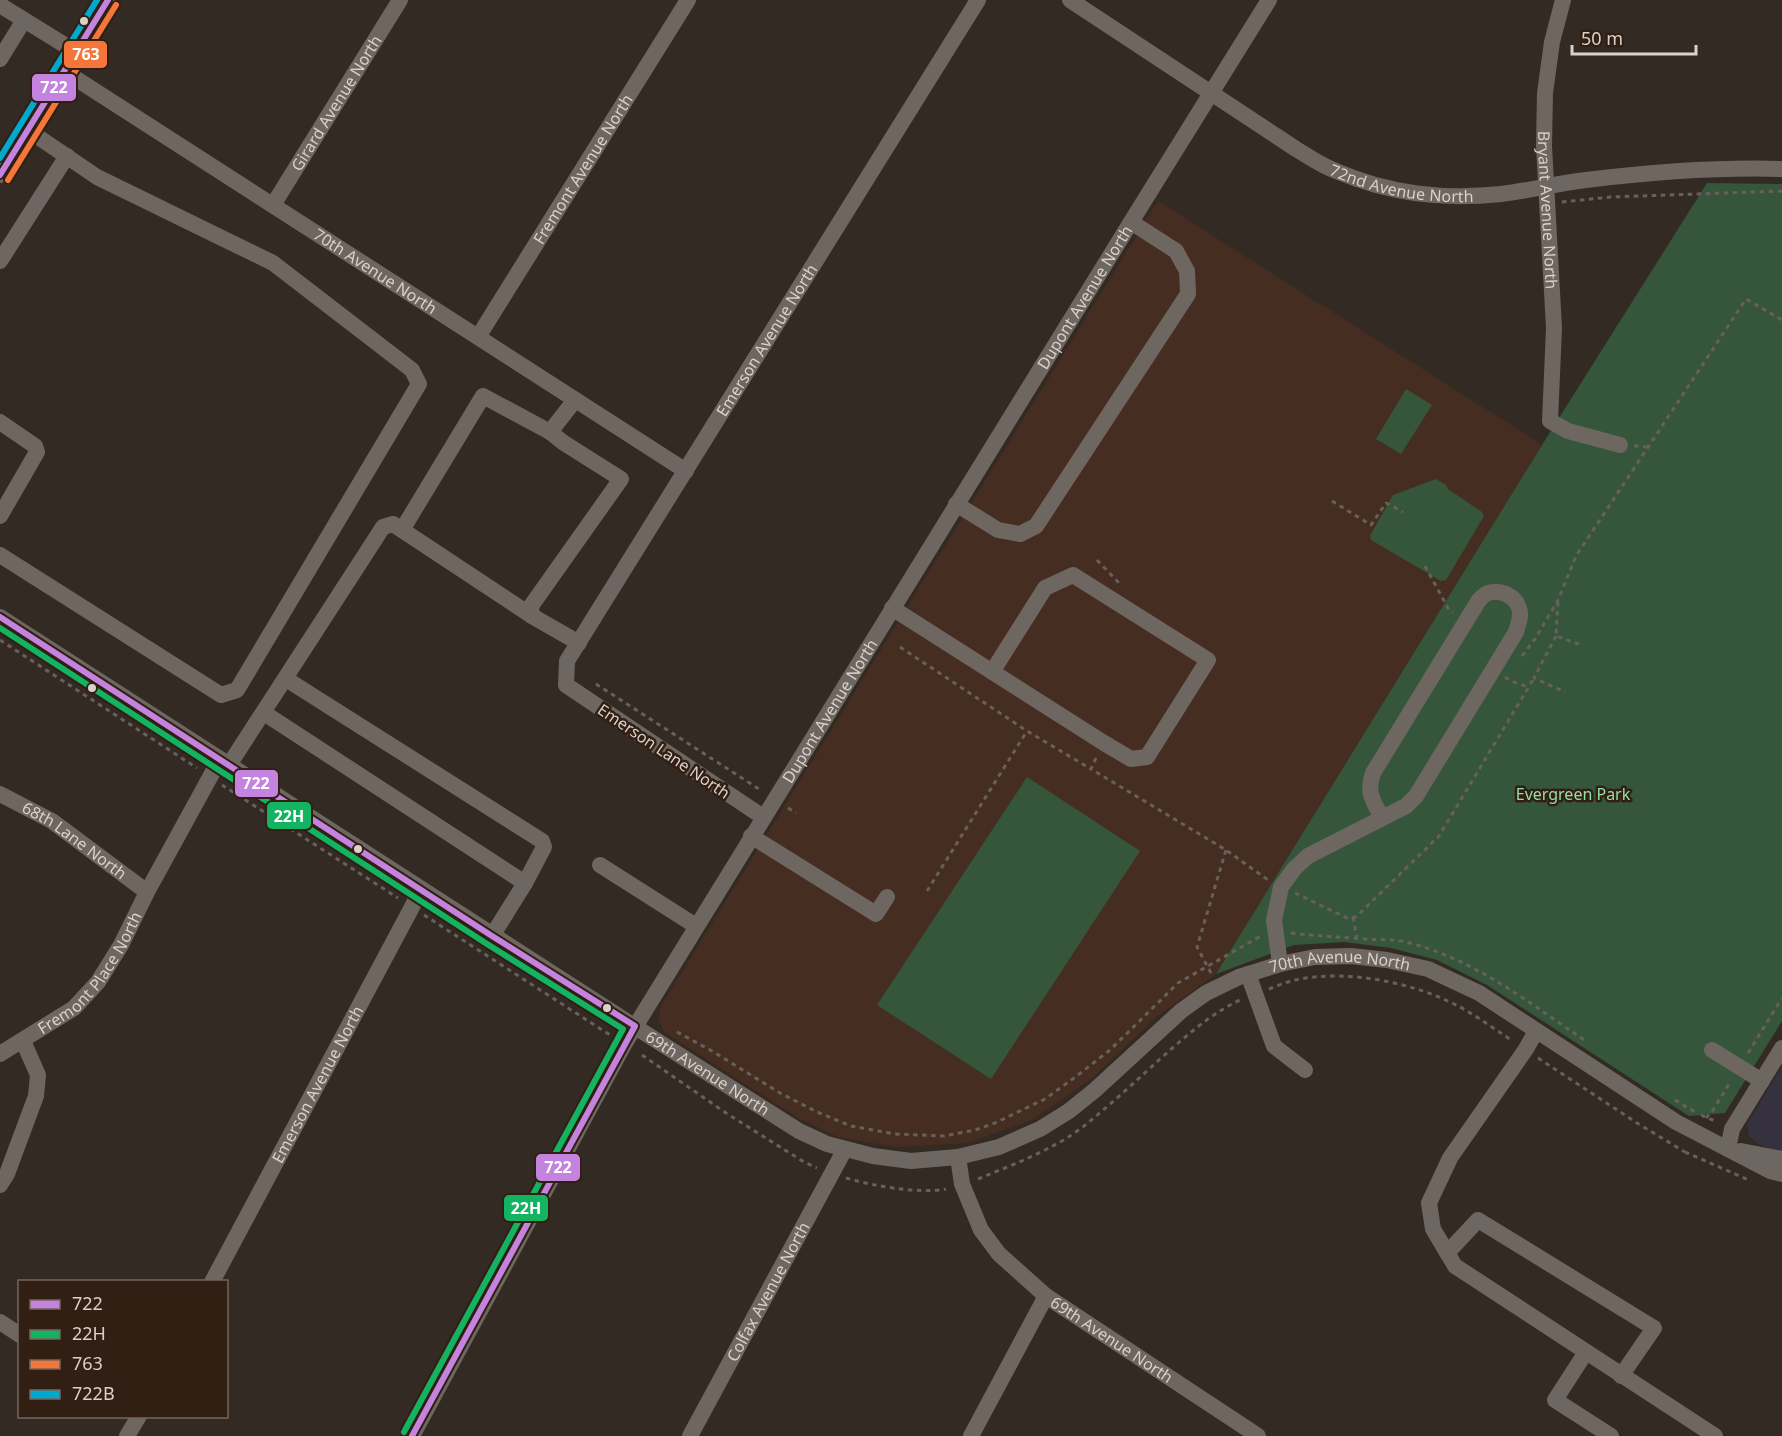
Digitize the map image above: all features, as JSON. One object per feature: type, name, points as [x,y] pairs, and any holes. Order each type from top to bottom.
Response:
[{"type":"street","points":[[0,175],[108,0]]},
{"type":"street","name":"Girard Avenue North","points":[[273,205],[400,0]]},
{"type":"street","name":"Fremont Avenue North","points":[[478,337],[688,0]]},
{"type":"street","name":"Emerson Avenue North","points":[[566,685],[567,662],[978,0]]},
{"type":"street","name":"72nd Avenue North","points":[[1070,0],[1296,149],[1333,170],[1375,186],[1417,195],[1460,197],[1503,194],[1548,195],[1648,173],[1712,168],[1782,169]]},
{"type":"street","name":"Dupont Avenue North","points":[[412,1436],[625,1042],[1269,0]]},
{"type":"street","name":"Bryant Avenue North","points":[[1563,0],[1552,42],[1545,93],[1544,146],[1554,328],[1550,421],[1568,431],[1620,445]]},
{"type":"street","points":[[0,5],[76,52]]},
{"type":"street","points":[[0,59],[24,20]]},
{"type":"street","name":"70th Avenue North","points":[[64,71],[686,471]]},
{"type":"street","points":[[0,555],[221,695],[237,690],[419,384],[412,370],[273,263],[97,177],[28,130]]},
{"type":"street","points":[[0,261],[67,156]]},
{"type":"street","points":[[956,504],[998,530],[1020,534],[1036,526],[1188,294],[1187,271],[1176,251],[1131,222]]},
{"type":"street","points":[[532,616],[531,606],[621,479],[550,432],[483,396],[402,530],[532,616],[579,643]]},
{"type":"street","points":[[550,432],[574,400]]},
{"type":"street","points":[[0,422],[35,446],[37,452],[0,516]]},
{"type":"street","name":"Fremont Place North","points":[[0,1185],[7,1174],[36,1096],[38,1075],[23,1041],[74,1008],[98,982],[121,945],[209,776],[225,762],[264,713],[383,527],[393,524],[402,530]]},
{"type":"street","points":[[892,608],[992,672],[1104,743],[1131,759],[1147,757],[1208,660],[1073,575],[1045,588],[992,672]]},
{"type":"street","points":[[1280,964],[1274,920],[1281,888],[1294,869],[1308,856],[1406,806],[1416,796],[1515,632],[1520,618],[1519,608],[1514,599],[1506,594],[1496,592],[1486,594],[1479,600],[1373,774],[1368,786],[1369,794],[1382,818]]},
{"type":"street","name":"69th Avenue North","points":[[2,622],[225,762],[492,936],[799,1131],[827,1144],[873,1156],[911,1161],[958,1157],[962,1184],[981,1230],[999,1254],[1046,1296],[1258,1436]]},
{"type":"street","points":[[286,679],[542,841],[544,847],[492,936]]},
{"type":"street","name":"Emerson Lane North","points":[[566,685],[763,817]]},
{"type":"street","points":[[264,713],[525,883]]},
{"type":"street","name":"68th Lane North","points":[[0,794],[52,821],[147,892]]},
{"type":"street","points":[[751,836],[876,914],[887,897]]},
{"type":"street","points":[[600,865],[696,926]]},
{"type":"street","name":"Emerson Avenue North","points":[[213,1280],[421,889]]},
{"type":"street","name":"70th Avenue North","points":[[958,1157],[999,1147],[1040,1129],[1069,1111],[1181,1011],[1206,993],[1248,974],[1280,964],[1315,957],[1351,956],[1387,960],[1428,969],[1479,993],[1676,1122],[1770,1171],[1782,1174]]},
{"type":"street","points":[[1248,974],[1274,1046],[1305,1070]]},
{"type":"street","points":[[1536,1030],[1526,1049],[1450,1158],[1429,1203],[1433,1229],[1455,1266],[1715,1436]]},
{"type":"street","points":[[0,1054],[23,1041]]},
{"type":"street","points":[[1728,1149],[1732,1129],[1782,1048]]},
{"type":"street","points":[[1712,1050],[1762,1081]]},
{"type":"street","name":"Colfax Avenue North","points":[[690,1436],[845,1149]]},
{"type":"street","name":"70th Avenue North","points":[[1728,1149],[1782,1159]]},
{"type":"street","points":[[1447,1253],[1478,1220],[1654,1328],[1621,1376]]},
{"type":"street","points":[[971,1436],[1046,1296]]},
{"type":"street","points":[[0,1322],[18,1334]]},
{"type":"street","points":[[1586,1352],[1555,1400],[1611,1436]]},
{"type":"street","points":[[128,1436],[138,1418]]},
{"type":"path","points":[[1548,195],[1611,197],[1782,191]]},
{"type":"path","points":[[1521,658],[1558,600],[1576,556],[1746,299],[1782,320]]},
{"type":"path","points":[[1332,501],[1371,525],[1386,503],[1402,512]]},
{"type":"path","points":[[1425,566],[1449,610],[1464,623]]},
{"type":"path","points":[[900,647],[1027,731],[1226,850],[1281,888],[1347,918],[1356,917],[1439,836],[1534,678],[1556,636],[1558,600]]},
{"type":"path","points":[[1556,636],[1581,645]]},
{"type":"path","points":[[0,640],[412,908],[625,1042],[726,1113],[804,1162],[831,1174],[867,1184],[907,1189],[943,1190],[980,1178],[1025,1160],[1082,1128],[1203,1022],[1226,1006],[1293,980],[1337,976],[1398,984],[1430,993],[1458,1006],[1685,1152]]},
{"type":"path","points":[[1493,669],[1511,681],[1528,687]]},
{"type":"path","points":[[1534,678],[1565,692]]},
{"type":"path","points":[[591,680],[796,813]]},
{"type":"path","points":[[927,891],[1027,731]]},
{"type":"path","points":[[1091,769],[1104,743]]},
{"type":"path","points":[[671,1029],[780,1093],[851,1126],[895,1134],[944,1136],[985,1127],[1045,1099],[1110,1050],[1179,983],[1208,966],[1197,947],[1226,850]]},
{"type":"path","points":[[1353,917],[1357,938]]},
{"type":"path","points":[[642,1055],[651,1037]]},
{"type":"shaded area","points":[[1158,201],[1542,445],[1216,974],[1155,1018],[1092,1078],[1032,1120],[967,1143],[896,1147],[838,1137],[797,1117],[664,1032],[658,1019],[661,1006]]},
{"type":"shaded area","points":[[1782,1067],[1782,1154],[1759,1144],[1749,1136],[1747,1124]]},
{"type":"green space","name":"Evergreen Park","points":[[1707,183],[1782,184],[1782,1021],[1725,1113],[1689,1116],[1487,985],[1437,960],[1391,948],[1344,942],[1294,945],[1216,974],[1542,445]]},
{"type":"green space","points":[[1406,389],[1432,405],[1401,454],[1376,439]]},
{"type":"green space","points":[[1436,479],[1482,512],[1484,516],[1446,580],[1441,581],[1371,540],[1370,536],[1393,495]]},
{"type":"green space","points":[[1027,777],[1140,851],[991,1079],[877,1005]]},
{"type":"transit line","name":"722B","points":[[0,158],[97,0]]},
{"type":"transit line","name":"722","points":[[0,175],[108,0]]},
{"type":"transit line","name":"763","points":[[8,180],[116,5]]},
{"type":"transit line","name":"722","points":[[0,617],[635,1026],[412,1436]]},
{"type":"transit line","name":"22H","points":[[0,628],[487,944],[623,1029],[404,1432]]}]
